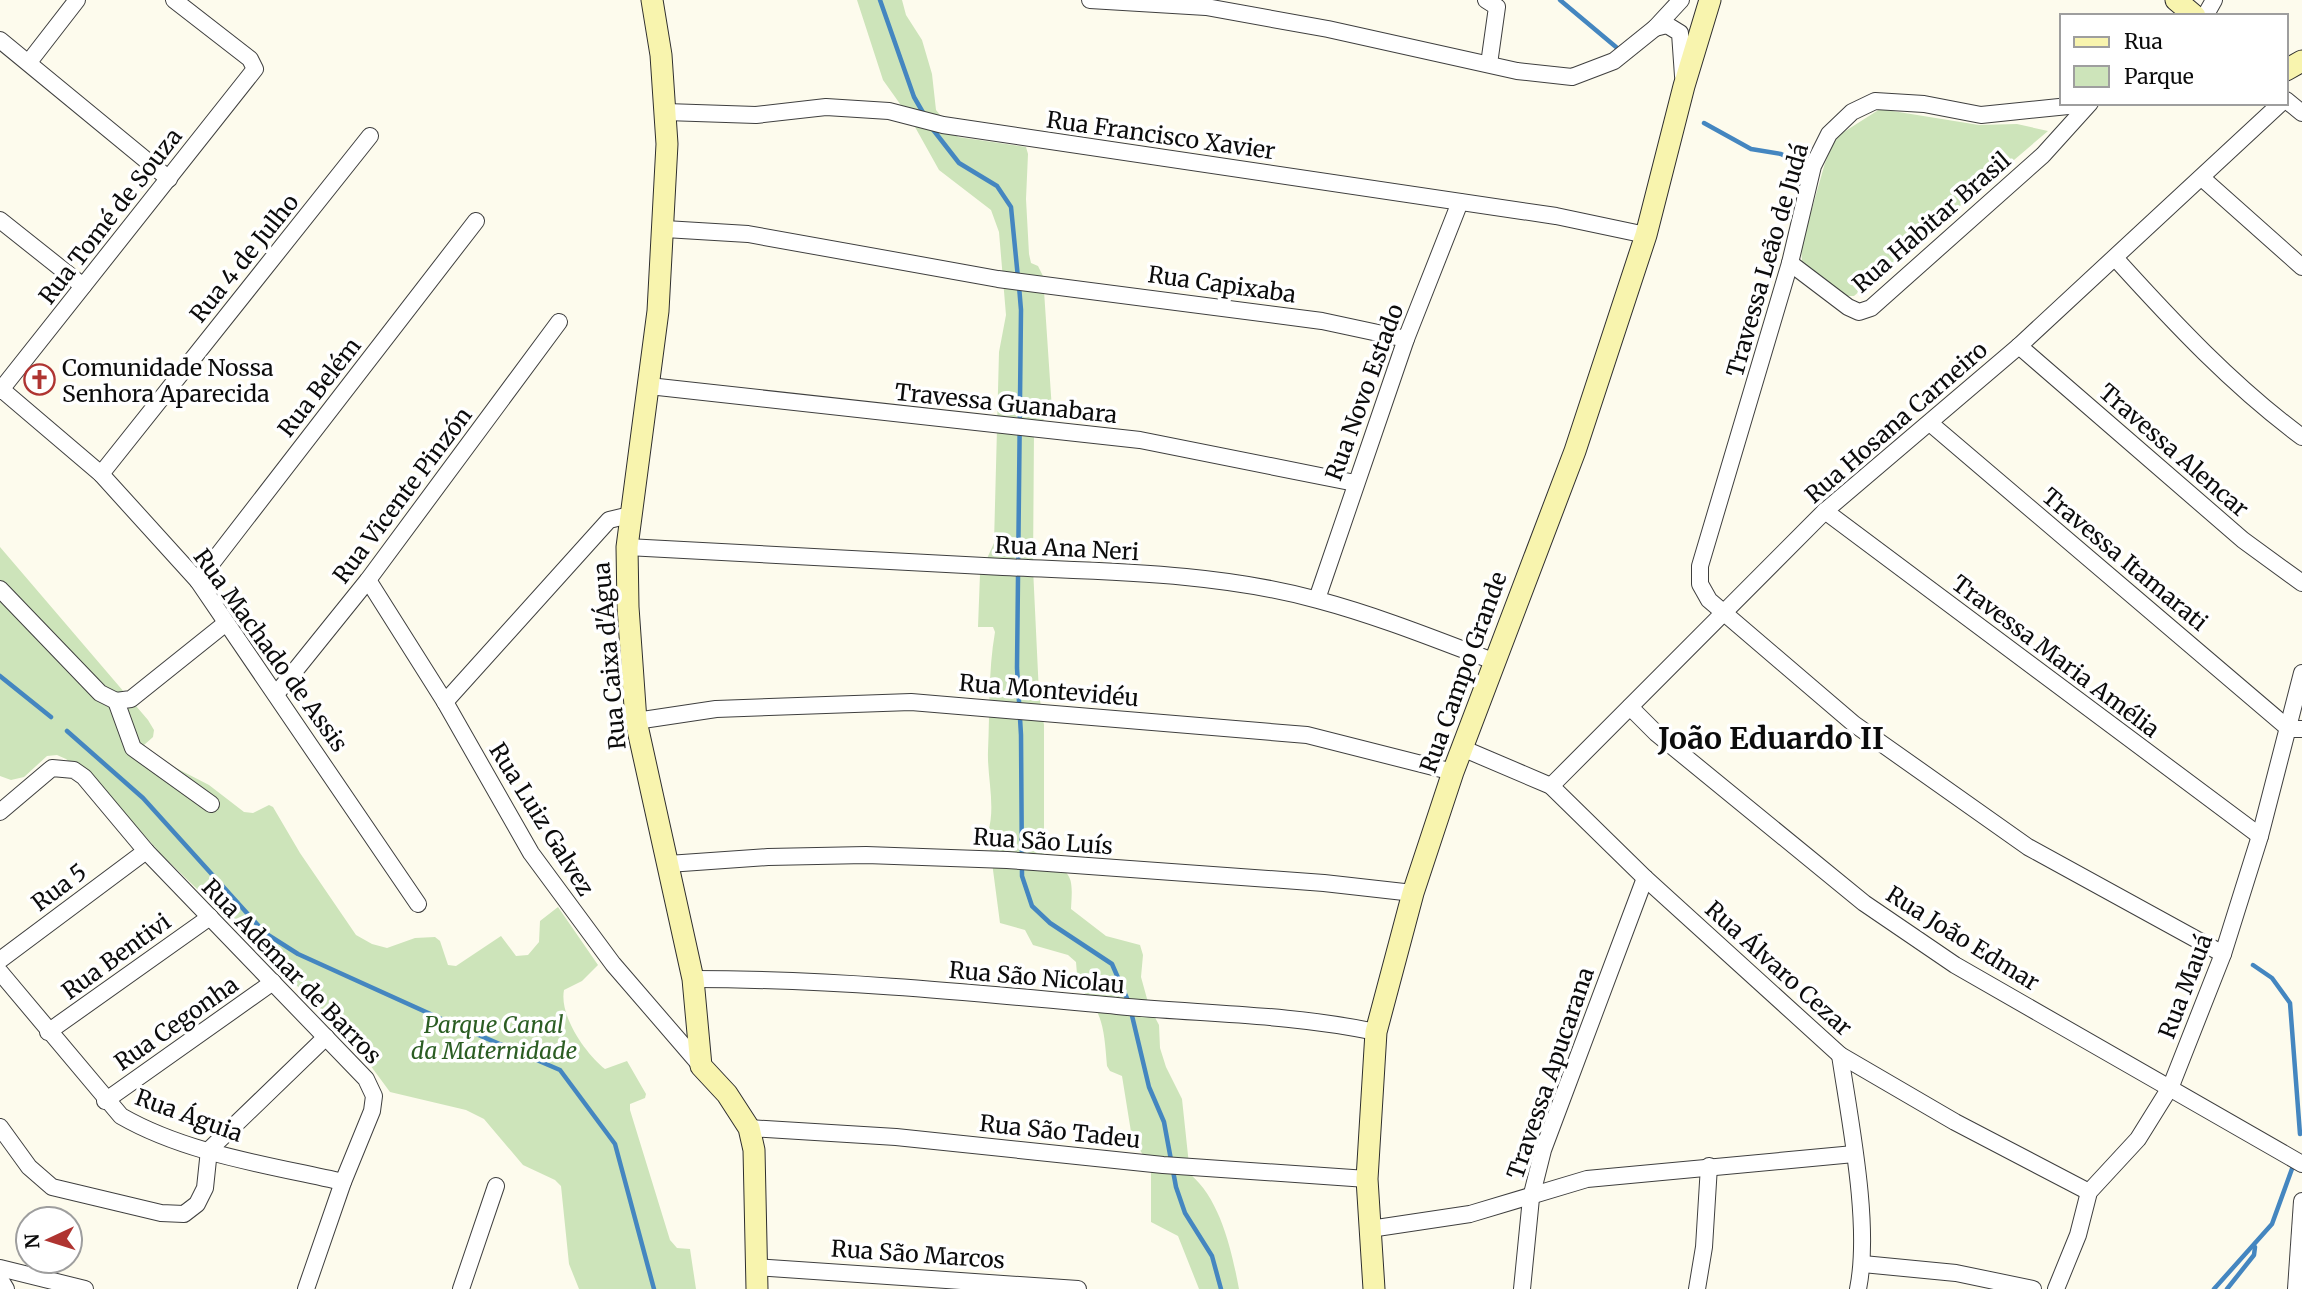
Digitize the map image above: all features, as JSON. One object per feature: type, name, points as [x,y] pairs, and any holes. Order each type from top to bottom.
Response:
[{"type":"street","points":[[29,62],[77,0]]},
{"type":"street","name":"Rua Tomé de Souza","points":[[1,389],[255,69],[250,59],[174,0]]},
{"type":"street","name":"Rua Caixa d'Água","points":[[652,0],[666,112],[665,229],[649,386],[630,515],[627,547],[628,607],[636,721],[693,979],[701,1066]]},
{"type":"street","points":[[1090,0],[1202,4],[1548,77],[1572,77],[1614,61],[1655,27],[1681,0]]},
{"type":"street","points":[[1486,0],[1497,7],[1489,64]]},
{"type":"street","name":"Rua Campo Grande","points":[[1684,86],[1696,0]]},
{"type":"street","name":"Rua Campo Grande","points":[[1374,1289],[1367,1179],[1376,1032],[1413,893],[1453,772],[1575,451],[1646,235],[1684,86],[1710,0]]},
{"type":"street","points":[[1655,27],[1667,25],[1680,33],[1684,86]]},
{"type":"street","points":[[0,40],[169,179]]},
{"type":"street","name":"Travessa Leão de Judá","points":[[2079,105],[1981,115],[1924,104],[1875,101],[1852,112],[1829,134],[1813,166],[1790,263],[1700,566],[1700,584],[1709,600],[1854,724],[2028,847],[2223,954]]},
{"type":"street","points":[[2288,102],[2302,113]]},
{"type":"street","name":"Rua Habitar Brasil","points":[[1790,263],[1848,307],[1859,312],[1871,308],[2043,155],[2088,105]]},
{"type":"street","name":"Rua Hosana Carneiro","points":[[1551,786],[1825,511],[1931,424],[2116,260],[2279,105]]},
{"type":"street","name":"Rua Francisco Xavier","points":[[666,112],[756,115],[827,107],[897,114],[939,124],[1556,216],[1646,235]]},
{"type":"street","name":"Rua 4 de Julho","points":[[101,474],[370,136]]},
{"type":"street","points":[[2202,178],[2302,267]]},
{"type":"street","name":"Rua Novo Estado","points":[[1317,599],[1406,339],[1460,202]]},
{"type":"street","points":[[0,220],[83,286]]},
{"type":"street","name":"Rua Belém","points":[[198,581],[476,221]]},
{"type":"street","name":"Rua Capixaba","points":[[665,229],[748,234],[1004,280],[1322,321],[1406,339]]},
{"type":"street","points":[[2116,260],[2264,410],[2302,437]]},
{"type":"street","name":"Rua Vicente Pinzón","points":[[277,693],[368,580],[559,321]]},
{"type":"street","name":"Travessa Alencar","points":[[2019,346],[2243,540],[2302,583]]},
{"type":"street","name":"Travessa Guanabara","points":[[649,386],[1140,440],[1355,483]]},
{"type":"street","name":"Rua Machado de Assis","points":[[1,389],[101,474],[198,581],[277,693],[418,904]]},
{"type":"street","name":"Travessa Itamarati","points":[[1931,424],[2296,729]]},
{"type":"street","name":"Travessa Maria Amélia","points":[[1825,511],[2260,836]]},
{"type":"street","points":[[445,702],[609,520],[630,515]]},
{"type":"street","name":"Rua Ana Neri","points":[[627,547],[1006,567],[1093,568],[1266,589],[1317,599],[1397,624],[1493,661]]},
{"type":"street","name":"Rua Luiz Galvez","points":[[368,580],[445,702],[546,874],[613,964],[701,1066]]},
{"type":"street","points":[[0,589],[100,692],[116,701],[131,699],[226,623]]},
{"type":"street","name":"Rua Mauá","points":[[2056,1289],[2078,1235],[2089,1192],[2138,1139],[2171,1086],[2223,954],[2296,729],[2302,673]]},
{"type":"street","points":[[116,701],[133,748],[211,804]]},
{"type":"street","name":"Rua Montevidéu","points":[[636,721],[716,709],[911,702],[1007,708],[1307,736],[1453,772]]},
{"type":"street","name":"Rua João Edmar","points":[[1630,707],[1656,733],[1864,903],[1955,965],[2171,1086],[2302,1164]]},
{"type":"street","name":"Rua Álvaro Cezar","points":[[1462,748],[1551,786],[1645,878],[1840,1055],[1955,1122],[2089,1192]]},
{"type":"street","name":"Rua Ademar de Barros","points":[[4,803],[38,777],[61,767],[74,770],[84,777],[145,851],[366,1079],[374,1096],[372,1111],[343,1181],[306,1289]]},
{"type":"street","name":"Rua 5","points":[[0,960],[145,851]]},
{"type":"street","name":"Rua São Luís","points":[[668,864],[768,857],[866,855],[1007,860],[1324,883],[1413,893]]},
{"type":"street","name":"Travessa Apucarana","points":[[1522,1289],[1531,1198],[1543,1150],[1645,878]]},
{"type":"street","name":"Rua Bentivi","points":[[48,1032],[210,917]]},
{"type":"street","name":"Rua Águia","points":[[0,972],[105,1101],[121,1116],[138,1126],[209,1150],[343,1181]]},
{"type":"street","name":"Rua São Nicolau","points":[[693,979],[829,982],[1337,1024],[1376,1032]]},
{"type":"street","name":"Rua Cegonha","points":[[105,1101],[273,982]]},
{"type":"street","points":[[0,1127],[29,1167],[52,1186],[160,1213],[184,1214],[197,1204],[205,1188],[209,1150],[326,1037]]},
{"type":"street","points":[[1840,1055],[1854,1154],[1863,1264],[1858,1289]]},
{"type":"street","points":[[701,1066],[727,1094],[749,1128],[754,1150],[757,1289]]},
{"type":"street","name":"Rua São Tadeu","points":[[749,1128],[897,1138],[1163,1165],[1367,1179]]},
{"type":"street","points":[[1370,1229],[1470,1214],[1531,1198],[1587,1179],[1854,1154]]},
{"type":"street","points":[[1697,1289],[1709,1166]]},
{"type":"street","points":[[461,1289],[496,1186]]},
{"type":"street","points":[[2296,1289],[2302,1201]]},
{"type":"street","points":[[1863,1264],[1956,1273],[2033,1289]]},
{"type":"street","name":"Rua São Marcos","points":[[756,1266],[1078,1289]]},
{"type":"street","points":[[0,1268],[85,1289]]},
{"type":"street","points":[[0,1279],[6,1289]]},
{"type":"green space","points":[[857,0],[902,0],[906,15],[922,40],[932,74],[936,110],[958,137],[1026,147],[1029,254],[1031,263],[1038,266],[1043,276],[1052,410],[1034,431],[1033,568],[1039,694],[1044,725],[1044,856],[1069,877],[1072,889],[1071,909],[1106,936],[1140,945],[1143,955],[1141,977],[1149,1006],[1159,1025],[1160,1048],[1182,1099],[1190,1174],[1210,1198],[1224,1227],[1239,1289],[1199,1289],[1178,1236],[1151,1222],[1151,1167],[1132,1138],[1122,1076],[1110,1071],[1107,1066],[1101,1022],[1093,1004],[1078,986],[1076,962],[1068,955],[1033,945],[1025,930],[1000,923],[988,832],[991,812],[988,761],[991,662],[995,632],[993,627],[978,627],[980,574],[994,543],[999,352],[1006,315],[999,232],[991,210],[939,170],[910,118],[883,80]]},
{"type":"green space","points":[[1880,109],[1979,125],[2017,124],[2048,131],[1854,296],[1845,296],[1802,262],[1801,247],[1825,163],[1836,137]]},
{"type":"green space","name":"Parque Canal da Maternidade","points":[[0,547],[148,720],[154,730],[153,737],[144,745],[143,751],[209,785],[244,812],[253,813],[269,805],[273,807],[300,853],[356,935],[372,944],[387,948],[415,938],[435,937],[440,941],[448,965],[456,966],[501,936],[516,956],[528,955],[539,942],[540,921],[558,907],[598,965],[582,981],[564,990],[566,1011],[582,1044],[598,1062],[605,1069],[627,1061],[646,1094],[645,1098],[630,1104],[630,1110],[670,1240],[677,1248],[690,1249],[696,1289],[579,1289],[569,1264],[561,1186],[555,1180],[523,1165],[484,1119],[466,1110],[390,1092],[359,1050],[322,1010],[164,857],[96,782],[66,759],[57,755],[47,756],[24,777],[11,780],[0,776]]},
{"type":"waterway","points":[[880,0],[914,97],[925,116]]},
{"type":"waterway","points":[[1560,0],[1616,47]]},
{"type":"waterway","points":[[1704,123],[1751,149],[1781,154],[1791,159]]},
{"type":"waterway","points":[[931,127],[959,163],[997,186],[1011,207],[1018,278]]},
{"type":"waterway","points":[[1019,286],[1021,310],[1017,668],[1021,735],[1022,876],[1032,906],[1050,923],[1112,964],[1129,1003],[1149,1087],[1164,1122],[1176,1187],[1185,1213],[1212,1256],[1221,1289]]},
{"type":"waterway","points":[[0,676],[51,717]]},
{"type":"waterway","points":[[67,731],[143,798],[265,933],[298,954],[448,1022]]},
{"type":"waterway","points":[[2253,965],[2272,978],[2290,1003],[2300,1134]]},
{"type":"waterway","points":[[467,1030],[560,1070],[615,1144],[654,1289]]},
{"type":"waterway","points":[[2214,1289],[2272,1224],[2293,1166]]},
{"type":"waterway","points":[[2227,1289],[2254,1255],[2255,1247]]},
{"type":"place","name":"Comunidade Nossa Senhora Aparecida","points":[[39,380]]},
{"type":"district","name":"João Eduardo II","points":[[1771,738]]}]
